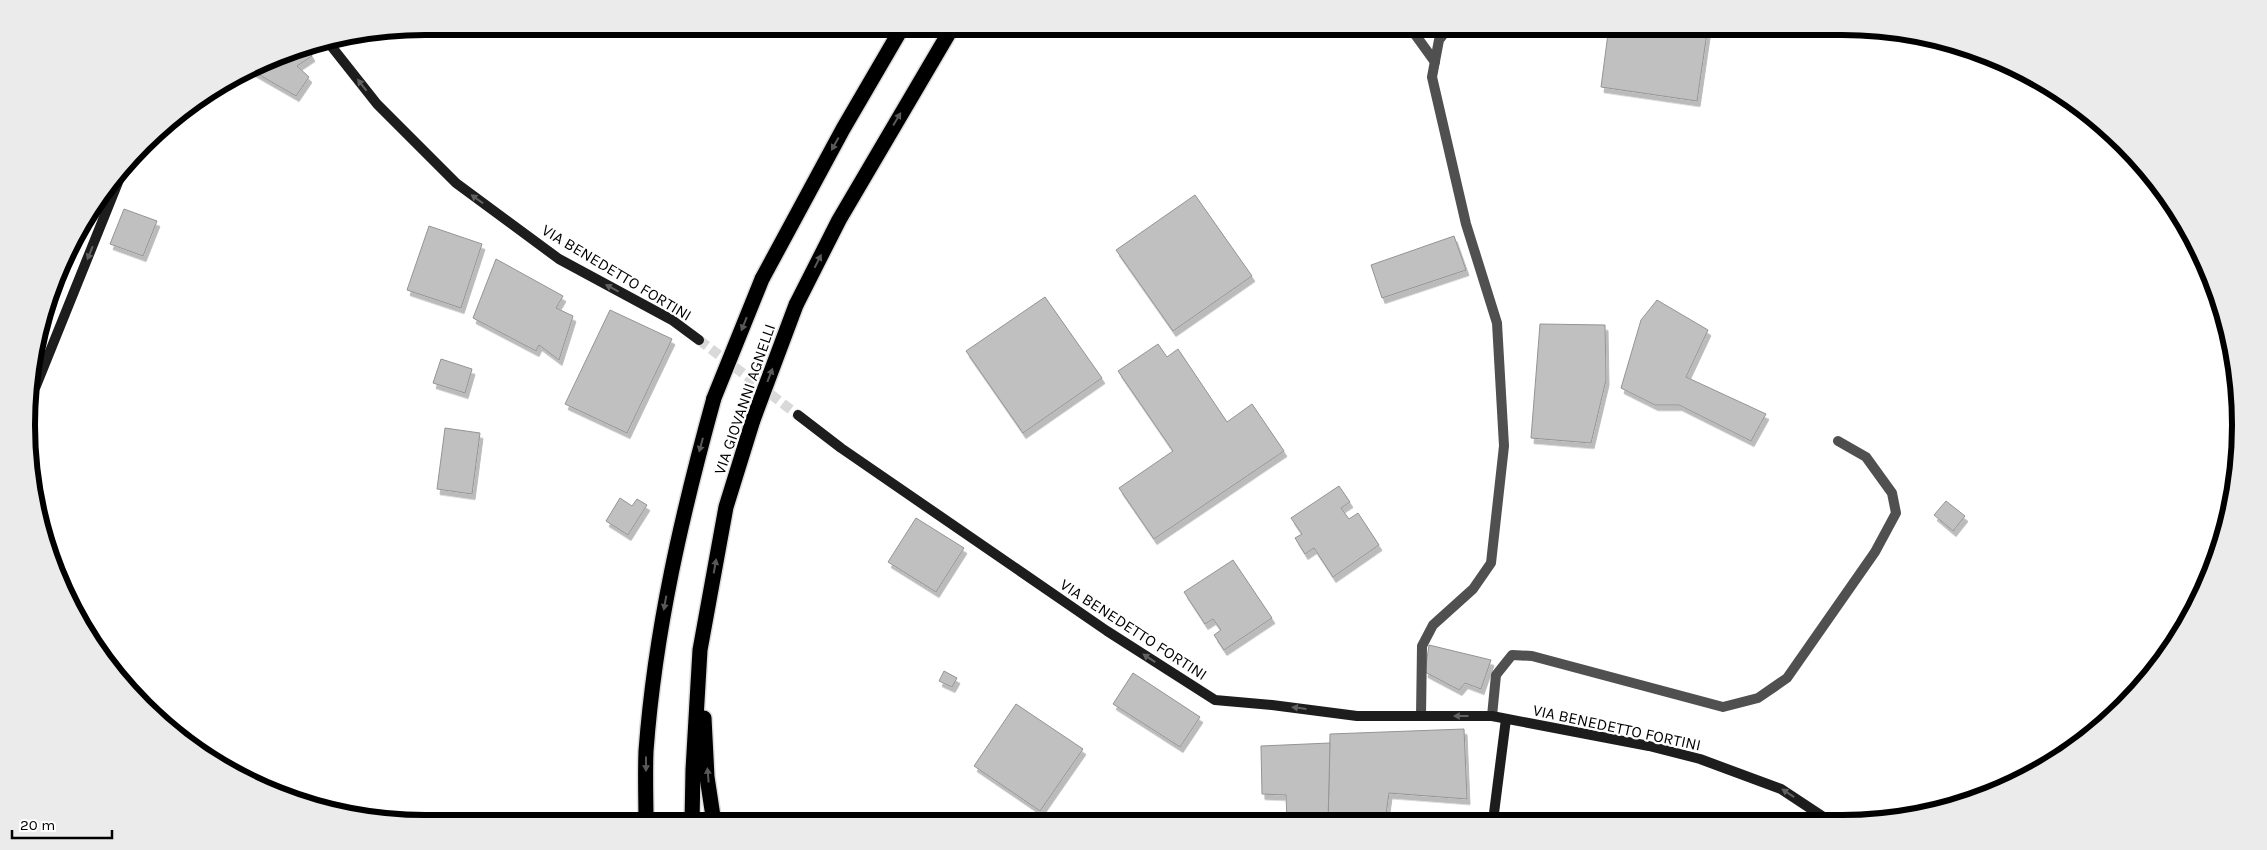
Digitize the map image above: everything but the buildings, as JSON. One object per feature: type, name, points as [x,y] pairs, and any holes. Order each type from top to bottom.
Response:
[{"type":"highway","name":"VIA GIOVANNI AGNELLI","points":[[646,815],[646,753],[654,672],[675,547],[686,498],[714,398],[762,279],[843,129],[898,35]]},
{"type":"highway","name":"VIA GIOVANNI AGNELLI","points":[[692,815],[700,650],[726,507],[753,420],[796,304],[839,220],[948,35]]},
{"type":"highway","points":[[700,650],[707,777],[713,815]]},
{"type":"street","name":"VIA BENEDETTO FORTINI","points":[[331,46],[377,104],[456,183],[559,259],[672,320],[699,340]]},
{"type":"street","points":[[37,383],[115,189]]},
{"type":"street","name":"VIA BENEDETTO FORTINI","points":[[798,415],[841,448],[1107,632],[1215,700],[1358,716],[1492,716],[1649,746],[1700,759],[1781,789],[1820,815]]},
{"type":"street","points":[[1494,815],[1506,719]]},
{"type":"lane","points":[[1416,35],[1435,62]]},
{"type":"lane","points":[[1422,716],[1422,646],[1433,624],[1473,589],[1491,563],[1504,446],[1497,323],[1466,224],[1432,77],[1440,40],[1444,35]]},
{"type":"lane","points":[[1492,716],[1496,675],[1512,655],[1532,656],[1723,707],[1758,698],[1787,678],[1875,552],[1896,513],[1892,493],[1866,457],[1838,441]]},
{"type":"tunnel","points":[[699,340],[798,415]]}]
